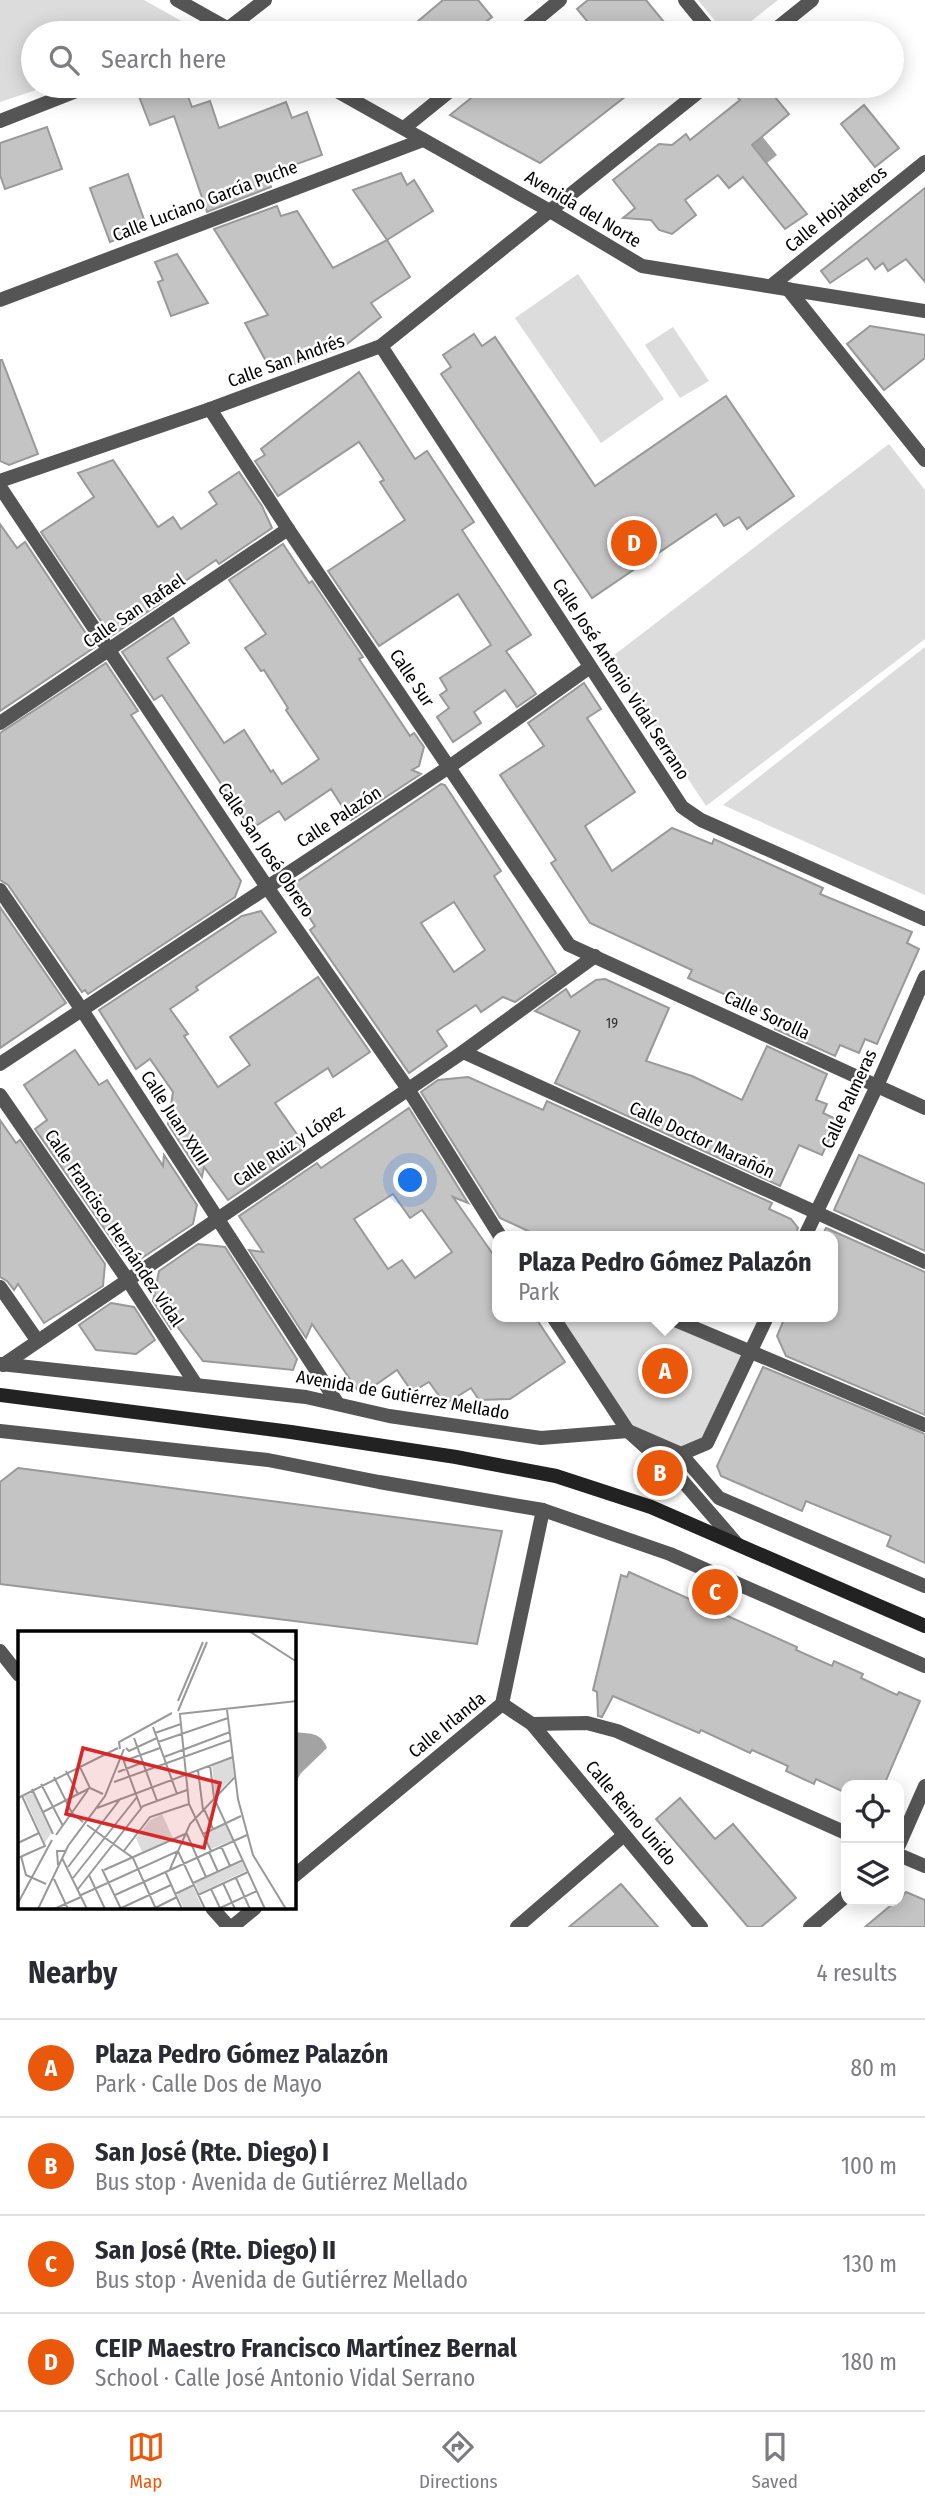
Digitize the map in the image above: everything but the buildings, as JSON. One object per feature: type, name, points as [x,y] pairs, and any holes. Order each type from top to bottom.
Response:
[{"type":"main road","points":[[0,1402],[7,1397],[303,1434],[456,1457],[556,1476],[651,1507],[925,1626]]},
{"type":"street","points":[[177,0],[211,21]]},
{"type":"street","points":[[241,21],[265,0]]},
{"type":"street","points":[[535,21],[560,0]]},
{"type":"street","points":[[685,0],[702,21]]},
{"type":"street","points":[[786,21],[812,0]]},
{"type":"street","points":[[0,121],[58,98]]},
{"type":"street","name":"Avenida del Norte","points":[[350,98],[551,211],[642,267],[925,311]]},
{"type":"street","points":[[404,128],[441,98]]},
{"type":"street","name":"Calle San Andrés","points":[[0,481],[210,409],[381,346],[691,98]]},
{"type":"street","name":"Calle Luciano García Puche","points":[[0,300],[423,140]]},
{"type":"street","name":"Calle Hojalateros","points":[[771,286],[925,162]]},
{"type":"street","points":[[788,289],[925,460]]},
{"type":"street","name":"Calle José Antonio Vidal Serrano","points":[[381,346],[682,807],[701,820],[925,919]]},
{"type":"street","name":"Calle Sur","points":[[210,409],[288,530],[569,945],[595,956]]},
{"type":"street","name":"Calle San José Obrero","points":[[0,487],[267,887],[408,1089],[497,1231]]},
{"type":"street","name":"Calle San Rafael","points":[[0,723],[288,530]]},
{"type":"street","name":"Calle Palazón","points":[[0,1064],[449,767],[590,667]]},
{"type":"street","name":"Calle Juan XXIII","points":[[0,890],[82,1010],[338,1404]]},
{"type":"street","name":"Calle Ruiz y López","points":[[2,1364],[463,1052],[595,956]]},
{"type":"street","name":"Calle Sorolla","points":[[595,956],[925,1108]]},
{"type":"street","name":"Calle Palmeras","points":[[807,1231],[877,1086],[925,977]]},
{"type":"street","name":"Calle Doctor Marañón","points":[[463,1052],[925,1262]]},
{"type":"street","name":"Calle Francisco Hernández Vidal","points":[[0,1095],[195,1383]]},
{"type":"street","points":[[0,1287],[37,1340]]},
{"type":"street","points":[[556,1322],[628,1431],[680,1478],[737,1544]]},
{"type":"street","points":[[680,1322],[925,1425]]},
{"type":"street","points":[[681,1454],[707,1443],[765,1322]]},
{"type":"street","name":"Avenida de Gutiérrez Mellado","points":[[2,1364],[306,1397],[389,1416],[541,1438],[628,1431],[681,1454],[719,1498],[925,1586]]},
{"type":"street","points":[[0,1431],[268,1460],[543,1510],[670,1554],[925,1666]]},
{"type":"street","name":"Calle Irlanda","points":[[296,1874],[502,1704],[543,1510]]},
{"type":"street","points":[[0,1651],[18,1674]]},
{"type":"street","name":"Calle Reino Unido","points":[[502,1704],[532,1724],[701,1927]]},
{"type":"street","points":[[532,1724],[586,1723],[617,1731],[841,1831]]},
{"type":"street","points":[[900,1843],[925,1786]]},
{"type":"street","points":[[517,1927],[624,1835]]},
{"type":"street","points":[[904,1857],[925,1866]]},
{"type":"street","points":[[810,1927],[841,1900]]},
{"type":"street","points":[[214,1910],[230,1927],[253,1910]]},
{"type":"shaded area","points":[[0,0],[144,0],[181,21],[21,21],[21,95],[0,102]]},
{"type":"shaded area","points":[[698,0],[778,0],[751,21],[715,21]]},
{"type":"shaded area","points":[[758,131],[777,155],[767,163],[747,139]]},
{"type":"shaded area","points":[[578,274],[664,399],[601,443],[515,318]]},
{"type":"shaded area","points":[[673,327],[709,381],[680,398],[645,345]]},
{"type":"shaded area","points":[[889,444],[925,490],[925,639],[706,806],[609,659]]},
{"type":"shaded area","points":[[925,647],[925,895],[723,805]]},
{"type":"shaded area","points":[[556,1322],[680,1322],[750,1352],[707,1443],[681,1454],[628,1431]]},
{"type":"shaded area","points":[[296,1732],[318,1736],[327,1748],[301,1773],[296,1782]]},
{"type":"place","name":"CEIP Maestro Francisco Martínez Bernal","points":[[634,543]]},
{"type":"place","name":"Plaza Pedro Gómez Palazón","points":[[665,1371]]},
{"type":"place","name":"San José (Rte. Diego) I","points":[[660,1473]]},
{"type":"place","name":"San José (Rte. Diego) II","points":[[715,1592]]}]
